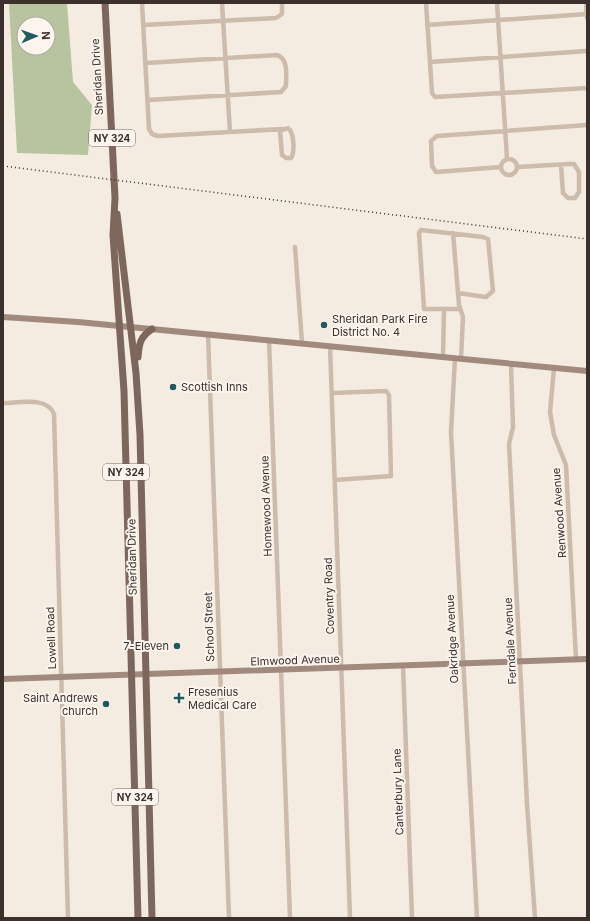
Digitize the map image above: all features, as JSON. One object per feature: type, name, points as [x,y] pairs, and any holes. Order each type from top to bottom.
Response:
[{"type":"main road","name":"Sheridan Drive","points":[[105,3],[115,198],[136,373],[140,435],[152,918]]},
{"type":"main road","name":"Sheridan Drive","points":[[115,198],[113,235],[120,326],[125,436],[138,918]]},
{"type":"main road","points":[[136,373],[140,342],[142,337],[152,329]]},
{"type":"main road","points":[[125,436],[140,435]]},
{"type":"main road","points":[[128,546],[142,546]]},
{"type":"main road","points":[[134,769],[148,768]]},
{"type":"main road","points":[[137,885],[151,884]]},
{"type":"street","points":[[142,3],[149,129],[155,136],[283,129],[290,129],[292,132],[293,153],[289,158],[284,158],[282,155],[280,131],[283,129]]},
{"type":"street","points":[[222,3],[230,132]]},
{"type":"street","points":[[144,26],[277,18],[282,14],[282,3]]},
{"type":"street","points":[[426,3],[432,93],[435,97],[587,88]]},
{"type":"street","points":[[497,3],[508,159]]},
{"type":"street","points":[[586,3],[587,18]]},
{"type":"street","points":[[427,25],[587,14]]},
{"type":"street","points":[[430,62],[587,51]]},
{"type":"street","points":[[146,63],[277,55],[283,58],[285,63],[286,86],[281,92],[148,100]]},
{"type":"street","points":[[501,168],[436,172],[432,166],[430,143],[433,138],[437,136],[587,125]]},
{"type":"street","points":[[508,159],[516,162],[518,167],[516,173],[510,176],[503,174],[501,168],[502,162],[508,159]]},
{"type":"street","points":[[518,167],[574,164],[578,172],[579,192],[575,198],[568,198],[563,193],[562,165]]},
{"type":"street","points":[[458,293],[486,297],[490,295],[494,289],[488,239],[483,237],[422,229],[419,233],[424,309],[460,310]]},
{"type":"street","name":"Oakridge Avenue","points":[[453,233],[460,310],[463,316],[451,432],[462,663],[477,918]]},
{"type":"street","points":[[295,247],[302,343]]},
{"type":"street","points":[[443,357],[444,310]]},
{"type":"street","points":[[3,317],[208,334],[587,371]]},
{"type":"street","name":"School Street","points":[[208,334],[229,918]]},
{"type":"street","name":"Homewood Avenue","points":[[269,340],[290,918]]},
{"type":"street","name":"Coventry Road","points":[[330,346],[350,918]]},
{"type":"street","name":"Ferndale Avenue","points":[[511,364],[513,428],[509,444],[535,918]]},
{"type":"street","name":"Renwood Avenue","points":[[554,368],[550,412],[554,435],[566,465],[576,659]]},
{"type":"street","points":[[332,392],[388,392],[392,474],[389,477],[334,480]]},
{"type":"street","name":"Lowell Road","points":[[3,403],[40,402],[51,408],[54,414],[68,918]]},
{"type":"street","name":"Elmwood Avenue","points":[[3,679],[131,676],[587,659]]},
{"type":"street","name":"Canterbury Lane","points":[[403,666],[412,918]]},
{"type":"green space","points":[[9,3],[67,3],[73,82],[92,105],[88,155],[17,153]]},
{"type":"railway","points":[[3,166],[587,239]]},
{"type":"place","name":"Sheridan Park Fire District No. 4","points":[[324,325]]},
{"type":"place","name":"Scottish Inns","points":[[173,387]]},
{"type":"place","name":"7-Eleven","points":[[177,646]]},
{"type":"place","name":"Fresenius Medical Care","points":[[179,698]]},
{"type":"place","name":"Saint Andrews church","points":[[106,704]]}]
